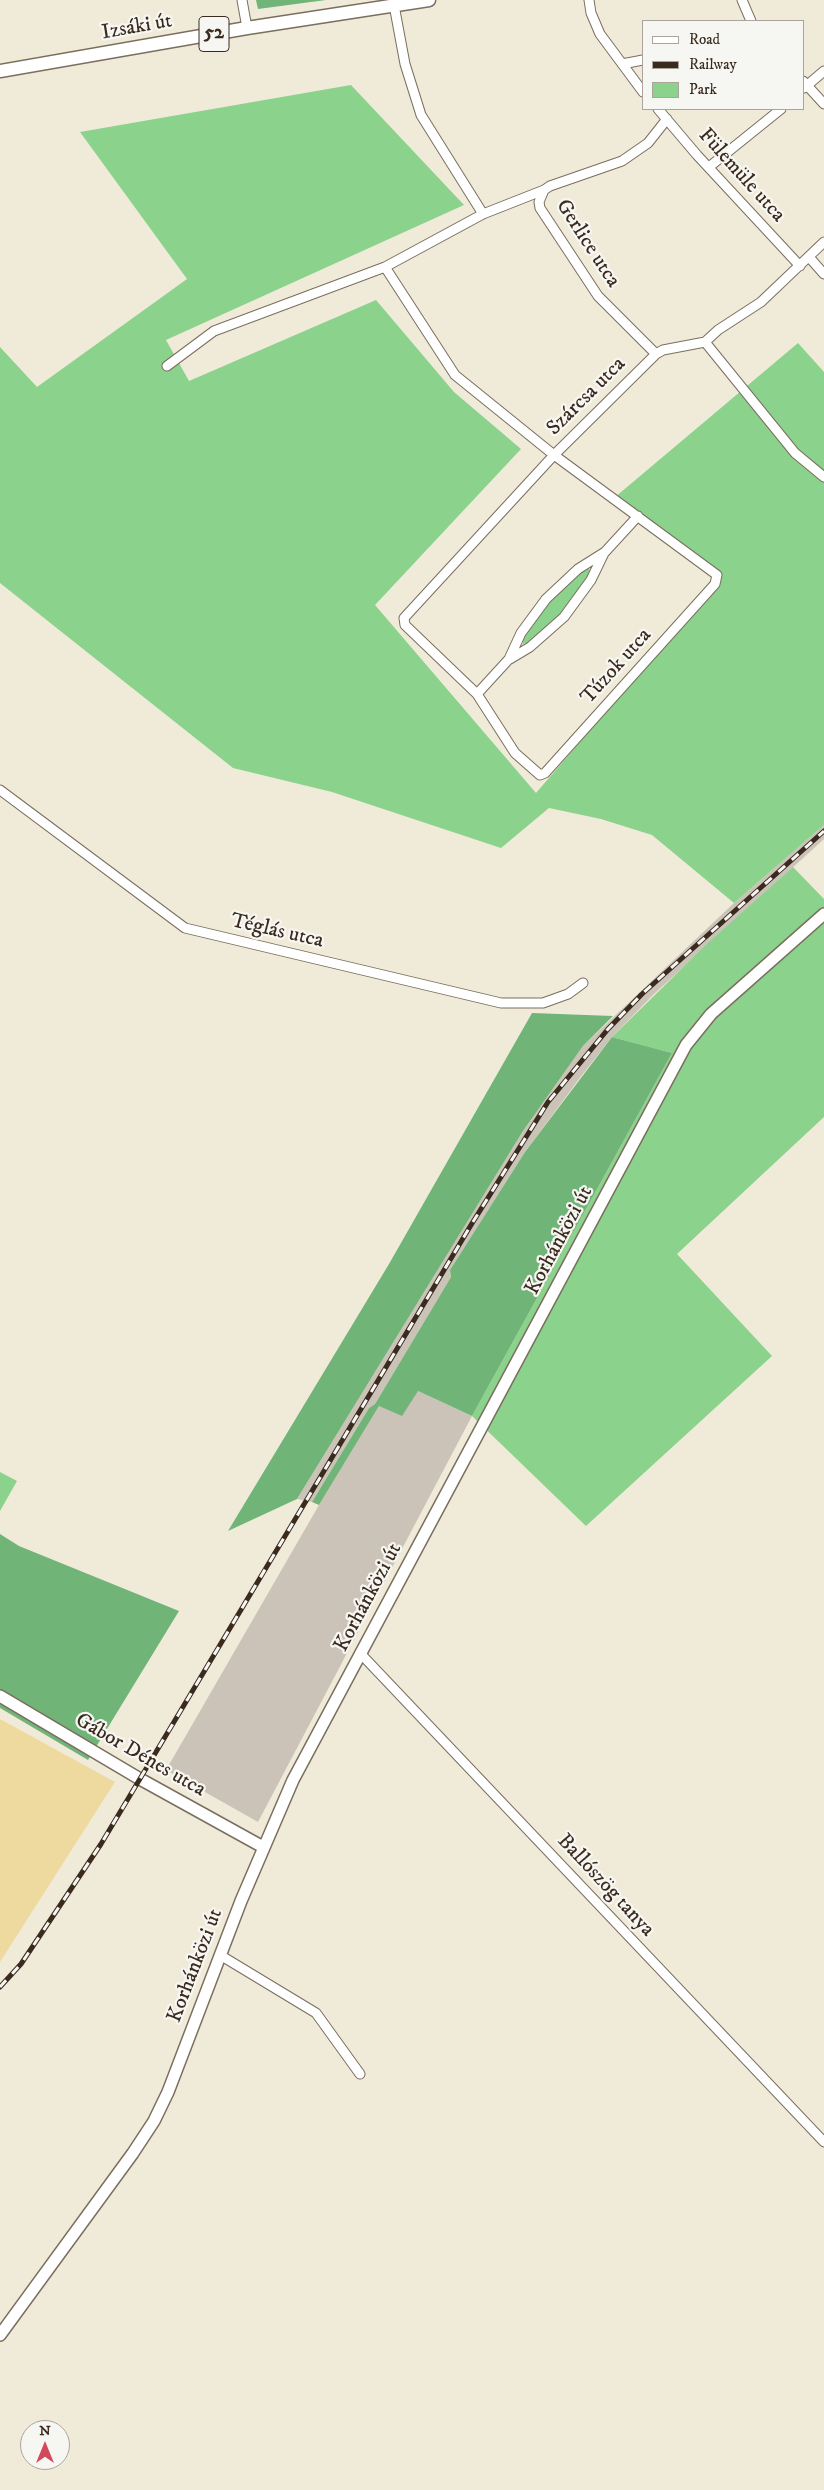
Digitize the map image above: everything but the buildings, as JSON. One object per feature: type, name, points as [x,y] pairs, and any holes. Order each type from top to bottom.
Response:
[{"type":"main road","name":"Izsáki út","points":[[0,71],[246,28],[429,0]]},
{"type":"street","points":[[242,0],[246,28]]},
{"type":"street","points":[[590,0],[591,13],[600,34],[642,91]]},
{"type":"street","points":[[742,0],[751,20]]},
{"type":"street","points":[[394,5],[405,64],[421,115],[483,214]]},
{"type":"street","points":[[622,64],[642,60]]},
{"type":"street","points":[[824,70],[804,85],[824,104]]},
{"type":"street","name":"Fülemüle utca","points":[[659,110],[800,266]]},
{"type":"street","points":[[709,167],[779,110]]},
{"type":"street","name":"Gerlice utca","points":[[656,354],[598,296],[540,208],[539,202],[544,190],[622,160],[648,143],[667,119]]},
{"type":"street","points":[[167,366],[214,331],[385,267],[483,214],[544,190]]},
{"type":"street","name":"Szárcsa utca","points":[[404,618],[554,455],[656,354],[663,350],[705,342],[718,330],[761,302],[824,242]]},
{"type":"street","points":[[808,257],[824,274]]},
{"type":"street","name":"Túzok utca","points":[[385,267],[455,375],[554,455],[717,575],[715,584],[545,773],[540,775],[516,753],[476,694],[405,625],[404,618]]},
{"type":"street","points":[[705,342],[795,454],[824,477]]},
{"type":"street","points":[[510,659],[520,633],[546,599],[578,569],[605,552],[638,516]]},
{"type":"street","points":[[476,694],[510,659],[530,647],[564,617],[591,580],[605,552]]},
{"type":"street","name":"Téglás utca","points":[[0,790],[186,928],[501,1004],[542,1003],[568,994],[583,983]]},
{"type":"street","name":"Korhánközi út","points":[[0,2335],[133,2153],[154,2121],[168,2092],[263,1847],[293,1780],[686,1045],[716,1008],[824,914]]},
{"type":"street","name":"Ballószög tanya","points":[[360,1653],[824,2142]]},
{"type":"street","name":"Gábor Dénes utca","points":[[0,1696],[125,1770],[263,1847]]},
{"type":"street","points":[[220,1955],[316,2013],[360,2074]]},
{"type":"shaded area","points":[[824,825],[824,839],[653,995],[612,1037],[579,1079],[525,1152],[450,1270],[451,1277],[375,1404],[369,1408],[312,1502],[297,1499],[523,1131],[583,1046],[734,903]]},
{"type":"shaded area","points":[[418,1391],[472,1416],[258,1822],[166,1770],[319,1505],[379,1406]]},
{"type":"green space","points":[[256,0],[326,0],[258,9]]},
{"type":"green space","points":[[351,85],[464,205],[166,340],[189,381],[376,300],[454,392],[521,449],[375,605],[536,793],[718,582],[614,498],[798,343],[824,372],[824,825],[734,903],[652,835],[601,819],[549,808],[501,848],[332,792],[233,768],[0,583],[0,347],[37,387],[187,279],[80,132]]},
{"type":"green space","points":[[589,568],[590,573],[568,605],[555,619],[527,643],[523,644],[523,637],[542,609],[584,569]]},
{"type":"green space","points":[[793,867],[824,899],[824,1117],[677,1254],[772,1356],[586,1526],[472,1416],[672,1053],[612,1037],[708,943]]},
{"type":"green space","points":[[532,1013],[613,1016],[583,1046],[523,1131],[297,1499],[228,1531],[389,1264]]},
{"type":"green space","points":[[612,1037],[672,1053],[472,1416],[418,1391],[402,1416],[379,1406],[319,1505],[312,1502],[369,1408],[375,1404],[451,1277],[450,1270],[525,1152]]},
{"type":"green space","points":[[0,1472],[17,1481],[0,1511]]},
{"type":"green space","points":[[0,1534],[19,1546],[179,1611],[88,1760],[0,1708]]},
{"type":"sand","points":[[0,1719],[115,1782],[0,1962]]},
{"type":"railway","points":[[0,1987],[21,1964],[101,1844],[471,1225],[548,1102],[608,1029],[642,994],[824,831]]}]
